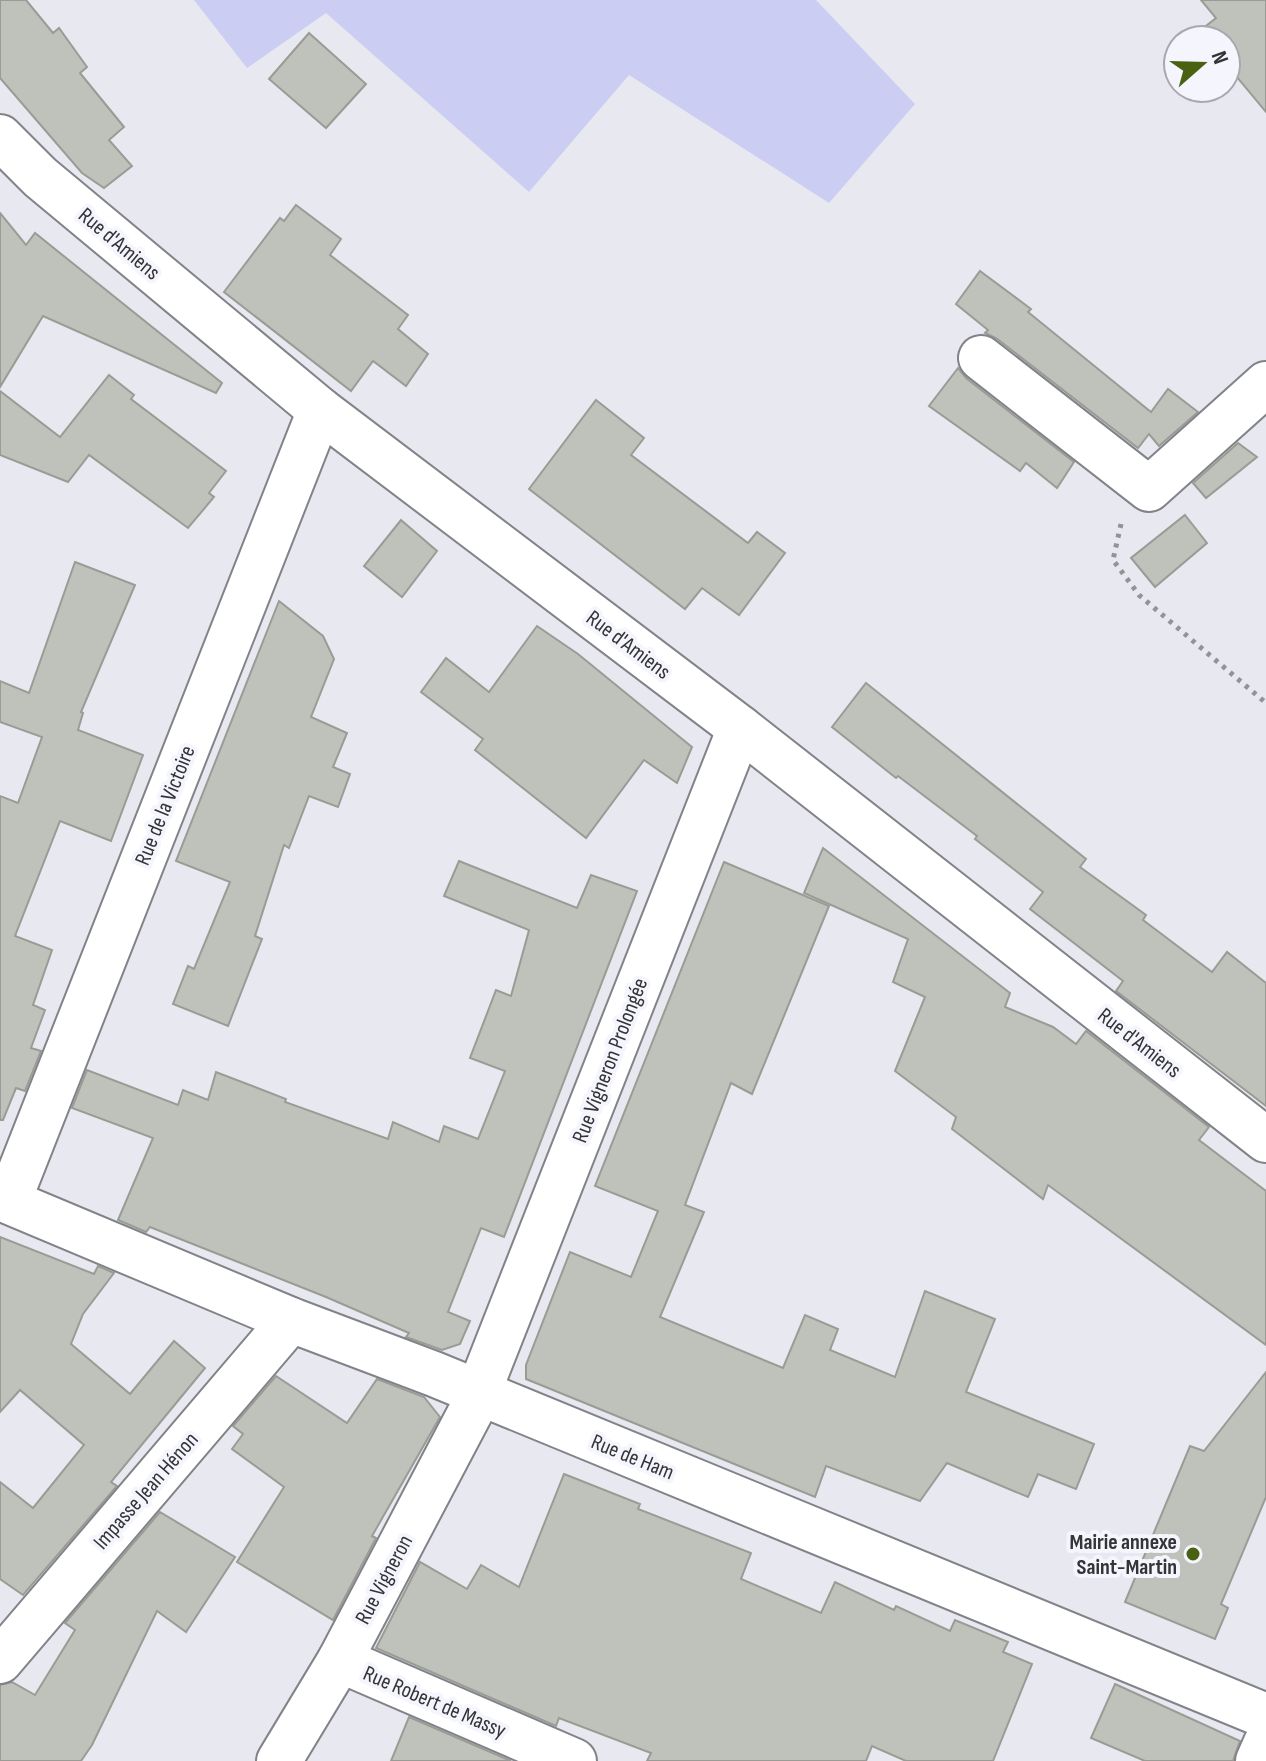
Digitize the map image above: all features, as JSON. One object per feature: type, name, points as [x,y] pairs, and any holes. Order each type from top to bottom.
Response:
[{"type":"street","name":"Rue d'Amiens","points":[[0,137],[40,177],[320,410],[740,728],[1266,1140]]},
{"type":"street","points":[[981,358],[1149,489],[1266,384]]},
{"type":"street","name":"Rue de la Victoire","points":[[4,1199],[320,410]]},
{"type":"street","name":"Rue Vigneron Prolongée","points":[[478,1392],[740,728]]},
{"type":"street","name":"Rue de Ham","points":[[4,1199],[291,1320],[478,1392],[1266,1716]]},
{"type":"street","name":"Impasse Jean Hénon","points":[[0,1661],[291,1320]]},
{"type":"street","name":"Rue Vigneron","points":[[279,1761],[340,1660],[471,1411],[478,1392]]},
{"type":"street","name":"Rue Robert de Massy","points":[[340,1660],[574,1761]]},
{"type":"street","points":[[1258,1761],[1266,1743]]},
{"type":"path","points":[[1149,489],[1119,527],[1113,560],[1139,595],[1266,703]]},
{"type":"shaded area","points":[[194,0],[816,0],[915,104],[829,203],[629,75],[529,192],[326,13],[247,68]]},
{"type":"building","points":[[0,0],[26,0],[53,33],[59,28],[87,67],[80,73],[124,127],[109,140],[132,166],[104,188],[82,173],[0,78]]},
{"type":"building","points":[[1201,0],[1266,0],[1266,112],[1242,83],[1242,24],[1208,24],[1216,18]]},
{"type":"building","points":[[309,33],[366,84],[326,128],[269,79]]},
{"type":"building","points":[[296,205],[341,239],[330,255],[408,315],[398,329],[428,354],[406,386],[373,361],[351,391],[224,292],[280,218],[284,221]]},
{"type":"building","points":[[0,213],[26,245],[35,233],[222,383],[216,393],[43,316],[0,387]]},
{"type":"building","points":[[980,271],[1031,309],[1028,312],[1151,412],[1168,389],[1198,412],[1159,446],[1149,434],[1138,448],[996,338],[985,333],[988,330],[956,304]]},
{"type":"building","points":[[958,368],[966,378],[1074,462],[1057,488],[1026,463],[1020,471],[929,406]]},
{"type":"building","points":[[109,375],[134,395],[131,399],[226,471],[209,493],[214,497],[188,528],[89,455],[68,482],[0,455],[0,391],[60,437]]},
{"type":"building","points":[[596,400],[644,438],[631,455],[748,543],[757,532],[785,553],[739,615],[702,588],[685,609],[529,489]]},
{"type":"building","points":[[1238,443],[1257,457],[1206,498],[1193,483]]},
{"type":"building","points":[[1185,515],[1207,543],[1155,587],[1131,558]]},
{"type":"building","points":[[401,520],[437,551],[402,597],[364,566]]},
{"type":"building","points":[[75,562],[135,585],[81,712],[78,730],[143,755],[111,841],[60,821],[15,936],[52,950],[33,1005],[45,1010],[31,1048],[41,1051],[25,1091],[16,1088],[3,1120],[0,1120],[0,796],[18,803],[42,737],[0,722],[0,681],[29,693]]},
{"type":"building","points":[[279,601],[323,636],[334,659],[311,717],[347,733],[333,767],[350,774],[338,807],[309,796],[289,848],[284,845],[255,936],[262,939],[228,1026],[173,1004],[188,966],[194,969],[230,882],[176,861]]},
{"type":"building","points":[[537,626],[578,654],[692,747],[677,783],[644,760],[586,838],[475,750],[483,739],[421,692],[446,658],[489,692]]},
{"type":"building","points":[[866,683],[1086,859],[1080,867],[1146,915],[1143,920],[1212,972],[1227,952],[1266,983],[1266,1106],[1116,991],[1123,981],[1030,909],[1043,892],[975,839],[977,836],[832,727]]},
{"type":"building","points":[[823,848],[1010,993],[1005,1007],[1053,1027],[1076,1044],[1086,1031],[1209,1127],[1199,1140],[1266,1191],[1266,1345],[1048,1185],[1043,1199],[952,1129],[956,1117],[895,1071],[925,997],[893,982],[908,939],[804,893]]},
{"type":"building","points":[[459,861],[577,908],[591,875],[637,891],[504,1237],[481,1228],[448,1312],[470,1321],[460,1344],[442,1350],[406,1337],[409,1333],[326,1297],[150,1227],[146,1232],[118,1220],[153,1138],[72,1108],[87,1070],[178,1105],[183,1090],[208,1100],[216,1072],[286,1099],[285,1102],[388,1139],[393,1122],[439,1142],[444,1126],[478,1139],[505,1071],[470,1058],[496,990],[511,996],[529,930],[444,896]]},
{"type":"building","points":[[724,862],[829,906],[752,1094],[731,1083],[685,1205],[704,1212],[660,1317],[783,1368],[805,1315],[838,1329],[830,1350],[895,1377],[925,1291],[995,1319],[966,1392],[1094,1444],[1076,1489],[1038,1474],[1028,1497],[947,1463],[920,1501],[826,1466],[815,1497],[526,1379],[526,1365],[570,1252],[631,1277],[658,1211],[595,1186]]},
{"type":"building","points":[[0,1237],[94,1274],[98,1266],[114,1273],[83,1314],[71,1344],[130,1394],[174,1341],[205,1368],[111,1482],[117,1486],[23,1595],[0,1579],[0,1482],[33,1508],[84,1445],[20,1390],[0,1412]]},
{"type":"building","name":"Mairie annexe Saint-Martin","points":[[1266,1372],[1266,1497],[1221,1604],[1228,1608],[1215,1639],[1125,1602],[1190,1446],[1204,1451]]},
{"type":"building","points":[[276,1376],[347,1423],[377,1379],[424,1397],[440,1417],[372,1536],[376,1538],[333,1620],[237,1562],[284,1487],[232,1449],[243,1434],[233,1426]]},
{"type":"building","points":[[564,1474],[640,1504],[638,1509],[751,1553],[741,1579],[821,1613],[835,1582],[894,1610],[896,1606],[950,1631],[955,1620],[1008,1642],[1003,1652],[1032,1664],[993,1761],[906,1761],[872,1746],[866,1761],[647,1761],[651,1753],[559,1718],[556,1726],[376,1648],[420,1562],[467,1589],[481,1565],[519,1587]]},
{"type":"building","points":[[160,1512],[235,1557],[186,1632],[157,1611],[92,1745],[81,1761],[0,1761],[0,1685],[12,1682],[35,1695],[75,1630],[65,1623]]},
{"type":"building","points":[[1115,1684],[1240,1741],[1233,1761],[1145,1761],[1091,1738]]},
{"type":"building","points":[[409,1717],[511,1761],[391,1761]]},
{"type":"place","name":"Mairie annexe Saint-Martin","points":[[1193,1554]]}]
